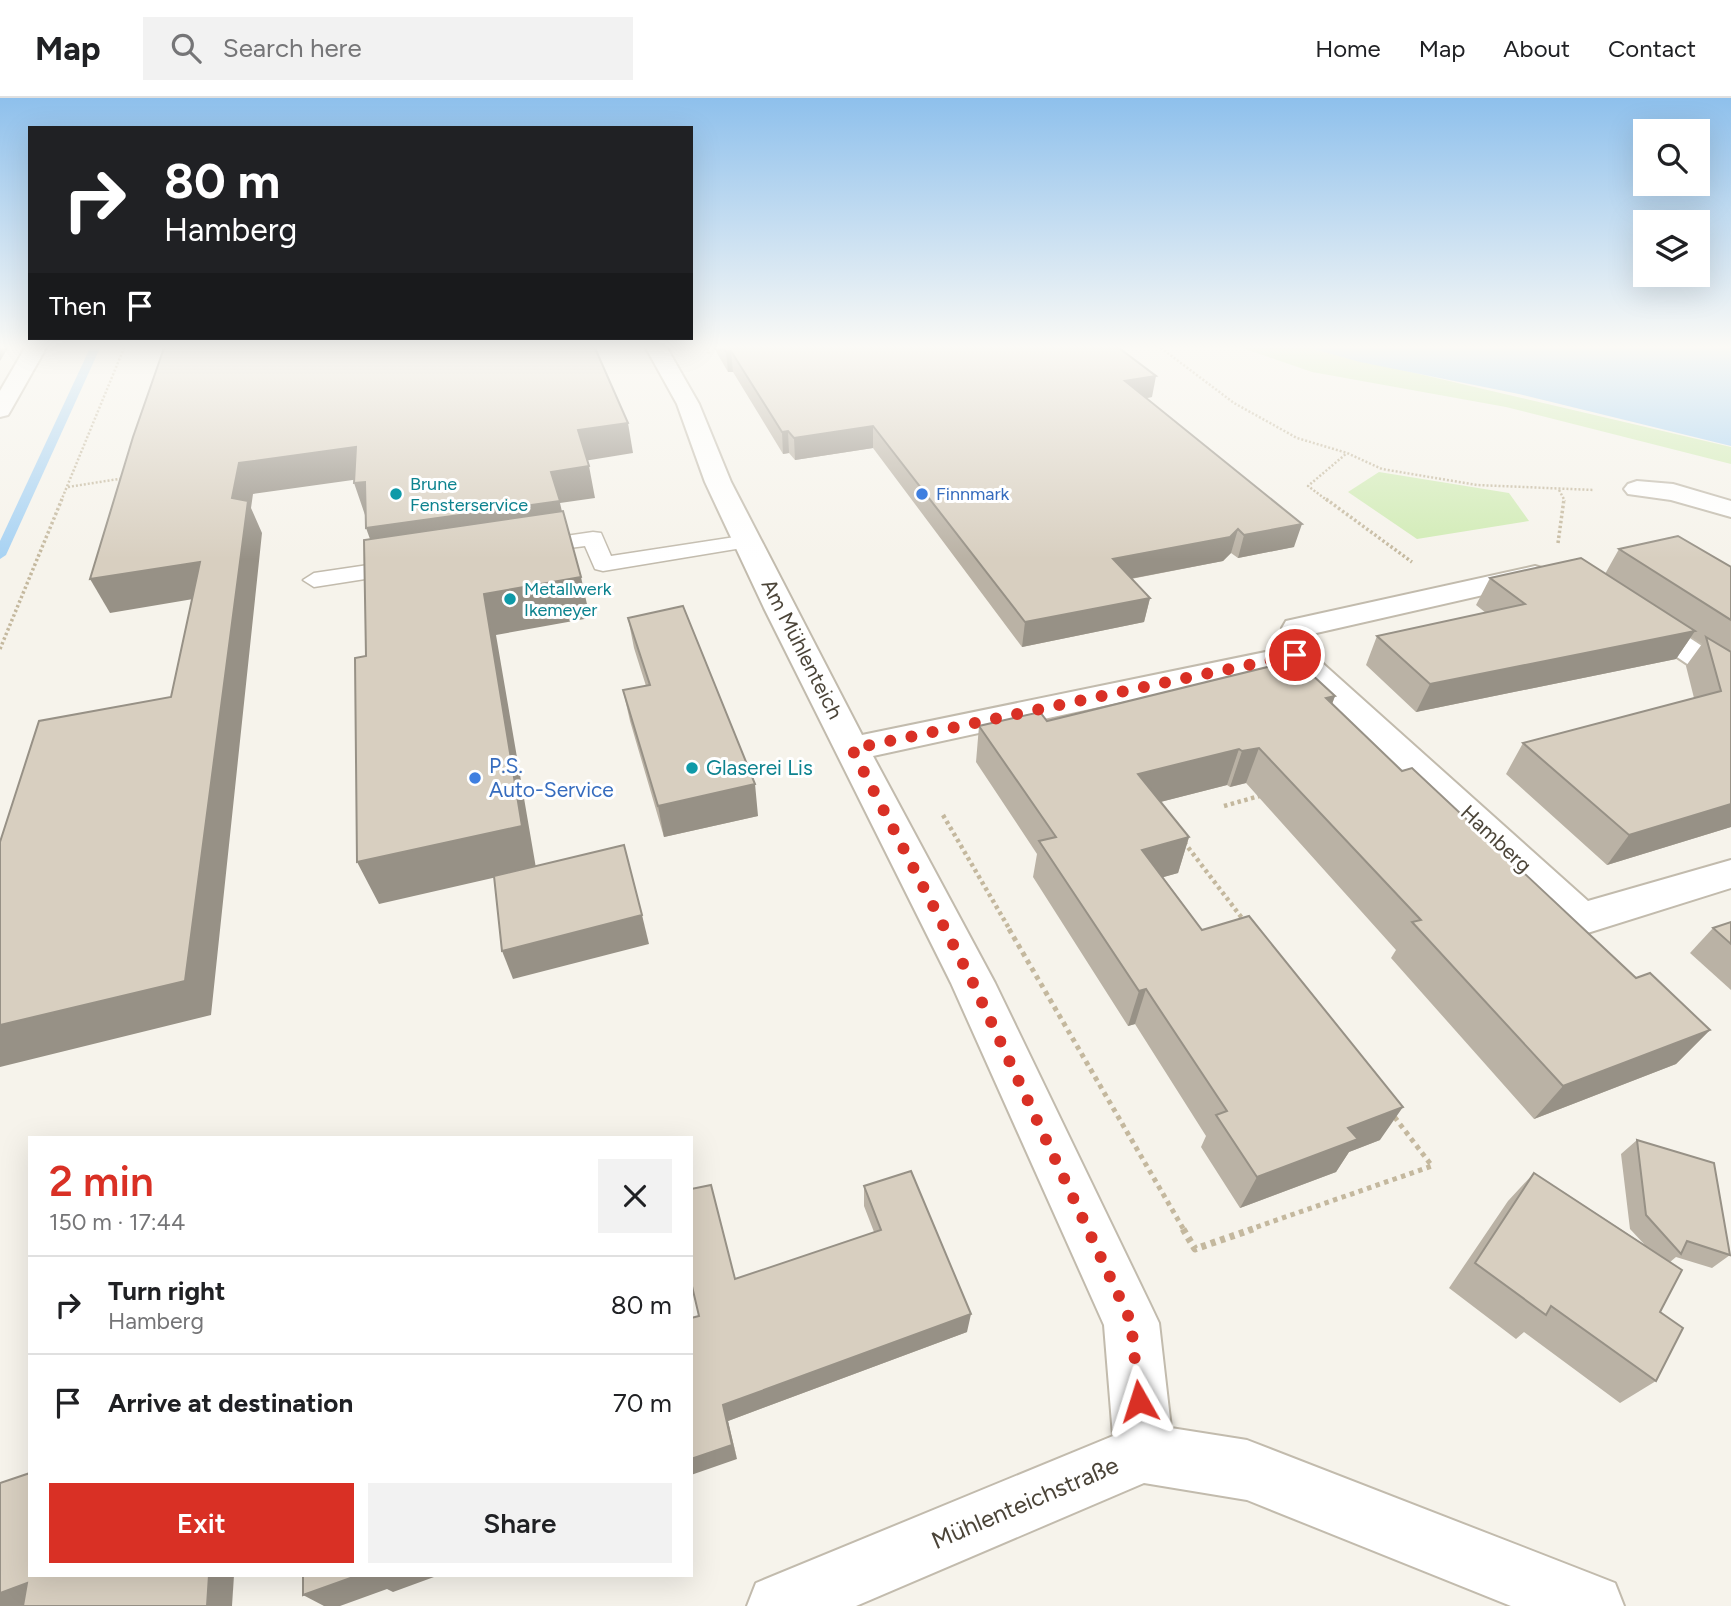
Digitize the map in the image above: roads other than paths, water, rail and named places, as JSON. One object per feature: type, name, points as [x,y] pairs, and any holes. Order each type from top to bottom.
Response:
[{"type":"street","name":"Am Mühlenteich","points":[[694,418],[718,482],[973,983],[1131,1322],[1144,1453]]},
{"type":"street","points":[[1637,489],[1673,492],[1731,509]]},
{"type":"street","points":[[852,749],[1295,655],[1297,628],[1565,568]]},
{"type":"street","points":[[1620,605],[1731,679]]},
{"type":"street","name":"Hamberg","points":[[1295,655],[1581,919],[1731,874]]},
{"type":"street","name":"Mühlenteichstraße","points":[[779,1606],[1144,1453],[1247,1469],[1592,1606]]},
{"type":"lane","points":[[513,550],[593,538],[603,564],[748,541]]},
{"type":"lane","points":[[314,580],[420,564]]},
{"type":"water","points":[[1618,418],[1731,418],[1731,446]]},
{"type":"waterway","points":[[0,555],[63,418]]},
{"type":"place","name":"Brune Fensterservice","points":[[396,494]]},
{"type":"place","name":"Finnmark","points":[[922,494]]},
{"type":"place","name":"Metallwerk Ikemeyer","points":[[510,599]]},
{"type":"place","name":"Glaserei Lis","points":[[692,768]]},
{"type":"place","name":"P.S. Auto-Service","points":[[475,778]]}]
